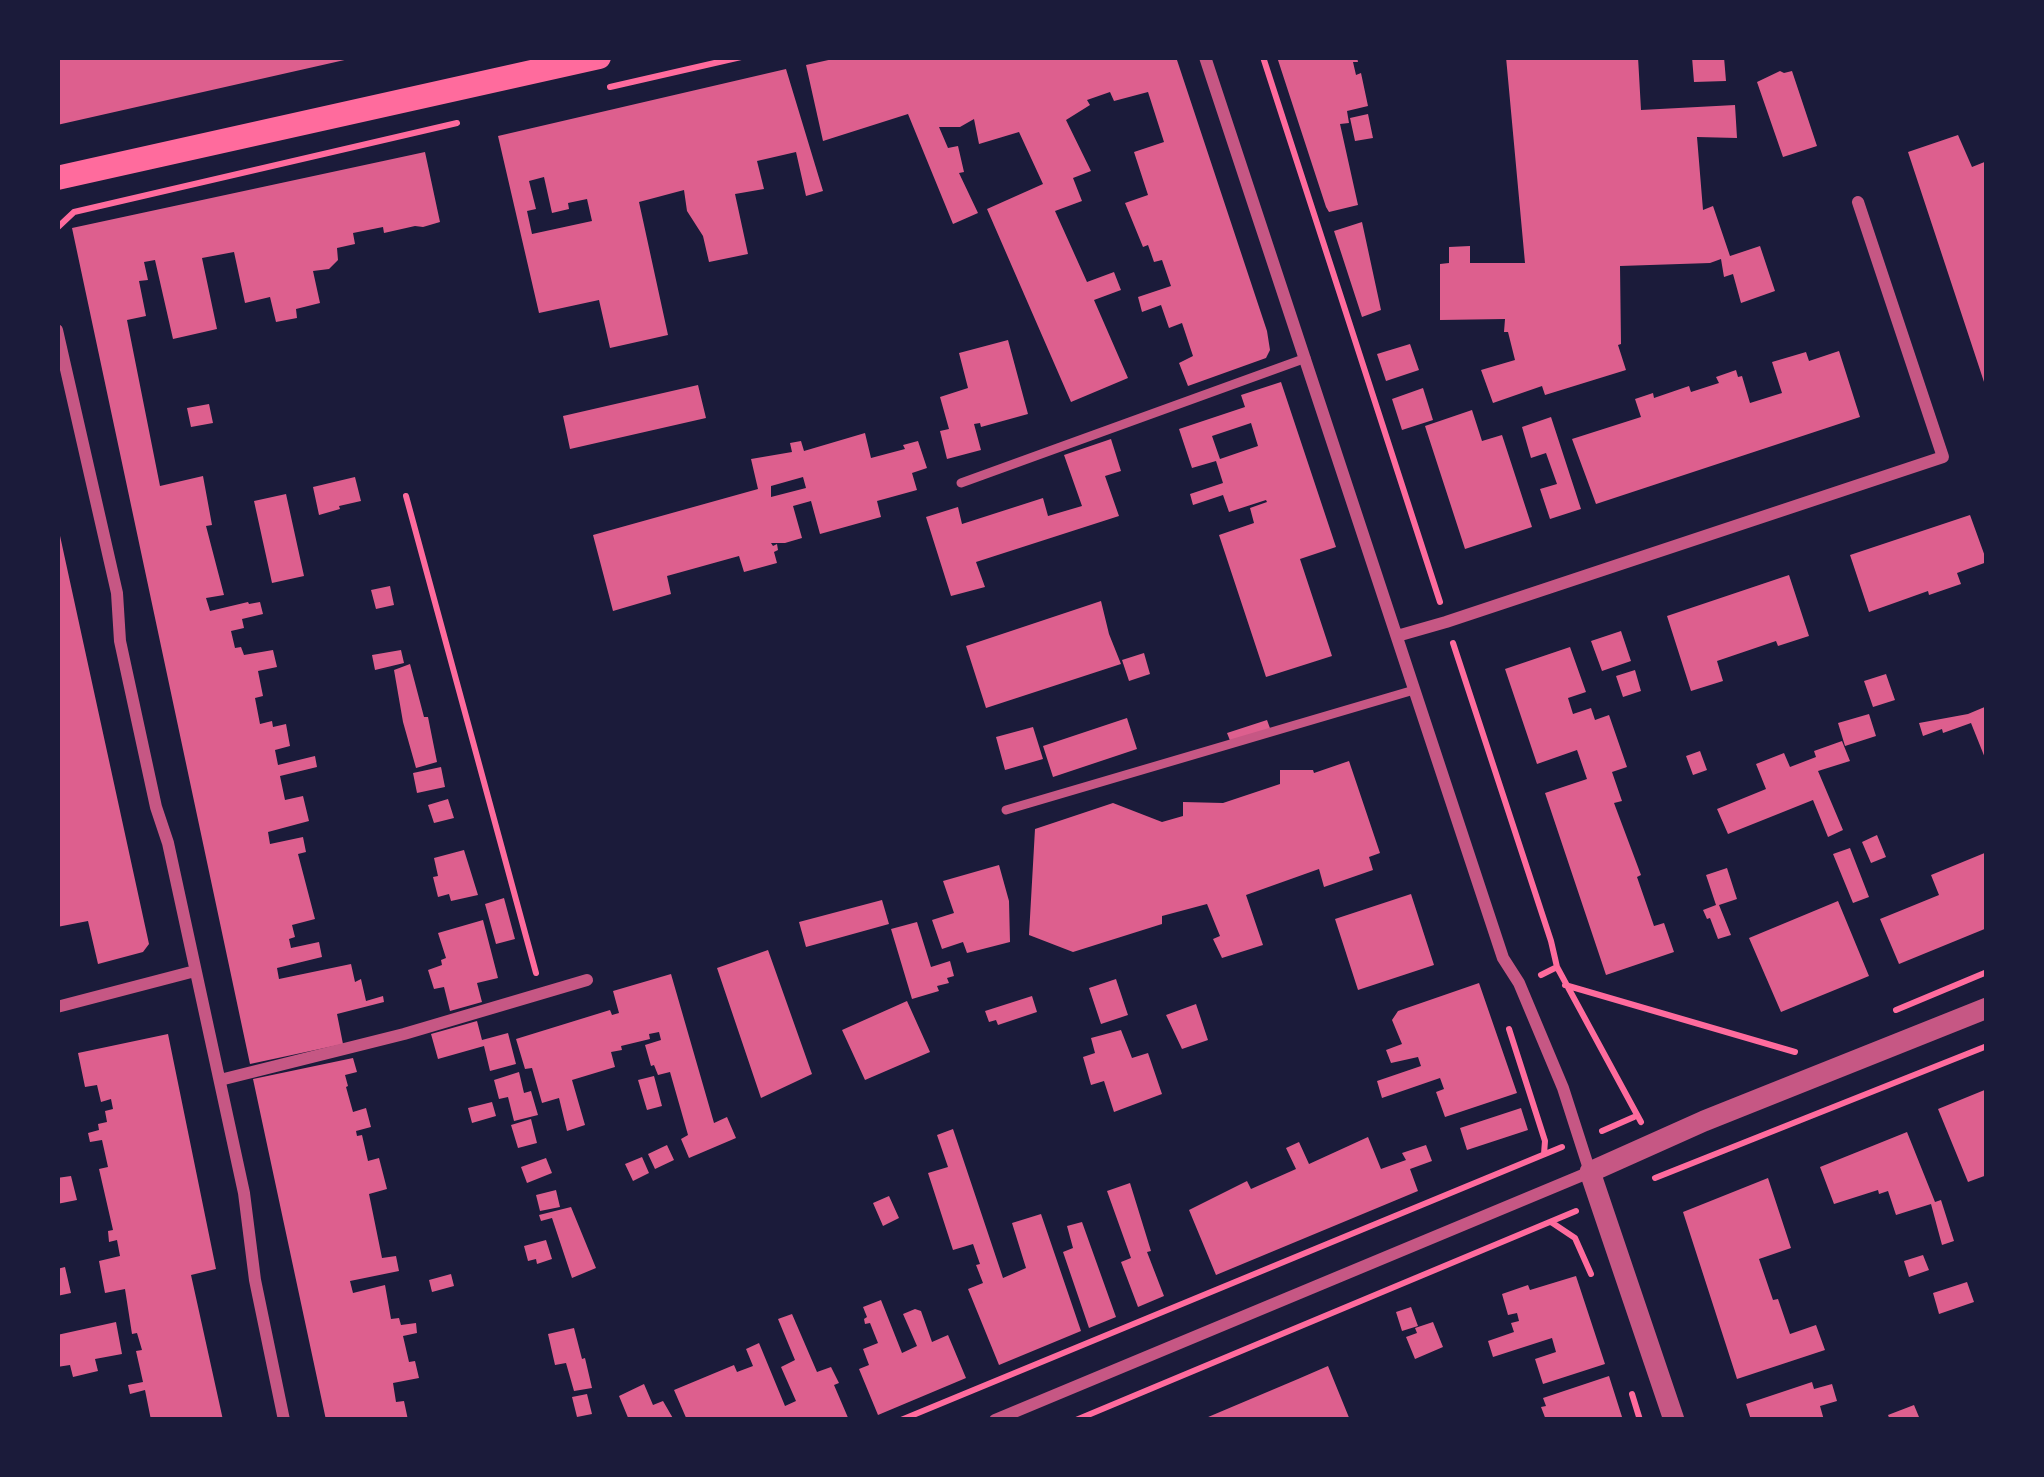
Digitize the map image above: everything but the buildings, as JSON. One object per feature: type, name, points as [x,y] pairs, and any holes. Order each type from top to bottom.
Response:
[{"type":"main road","points":[[57,178],[599,57]]},
{"type":"street","points":[[1205,57],[1504,958],[1563,1088],[1674,1420]]},
{"type":"street","points":[[1397,636],[1943,457],[1858,202]]},
{"type":"street","points":[[57,330],[117,593],[120,641],[142,745],[244,1193],[255,1280],[284,1420]]},
{"type":"street","points":[[57,1007],[195,971]]},
{"type":"street","points":[[220,1079],[404,1034],[587,980]]},
{"type":"street","points":[[995,1420],[1704,1121],[1987,1008]]},
{"type":"lane","points":[[961,483],[1306,357]]},
{"type":"lane","points":[[1006,811],[1414,690]]},
{"type":"path","points":[[599,90],[738,57]]},
{"type":"path","points":[[1263,57],[1557,967],[1642,1126]]},
{"type":"path","points":[[57,228],[74,212],[462,122]]},
{"type":"path","points":[[406,496],[541,993]]},
{"type":"path","points":[[1541,975],[1557,967]]},
{"type":"path","points":[[1565,985],[1795,1052]]},
{"type":"path","points":[[901,1420],[1544,1154],[1509,1028]]},
{"type":"path","points":[[1642,1182],[1987,1046]]},
{"type":"path","points":[[1076,1420],[1568,1214]]},
{"type":"path","points":[[1551,1222],[1575,1238],[1592,1275]]},
{"type":"path","points":[[1631,1393],[1640,1420]]}]
